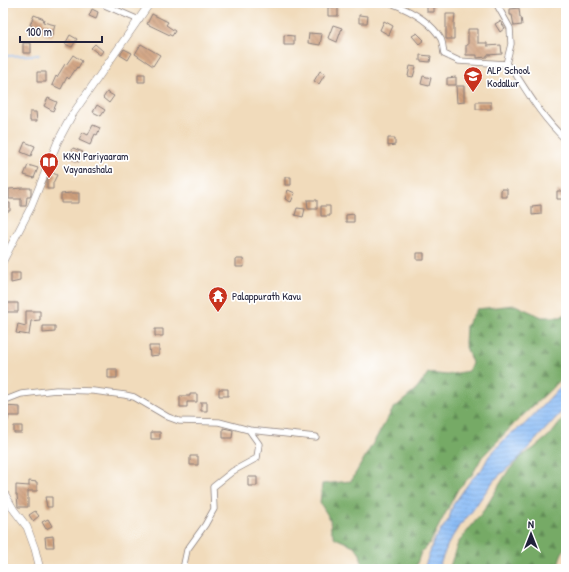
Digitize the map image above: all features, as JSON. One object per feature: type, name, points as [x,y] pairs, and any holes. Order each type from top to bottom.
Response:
[{"type":"main road","points":[[3,260],[31,207],[58,141],[72,115],[150,3]]},
{"type":"main road","points":[[3,491],[14,510],[27,527],[40,569]]},
{"type":"street","points":[[100,3],[139,20]]},
{"type":"street","points":[[391,3],[417,15],[431,27],[442,40],[444,54],[459,61],[506,64],[513,70],[533,102],[555,130],[566,140]]},
{"type":"street","points":[[496,3],[510,28],[511,44],[506,64]]},
{"type":"street","points":[[3,401],[21,394],[56,390],[92,391],[134,397],[168,417],[179,421],[219,422],[249,430],[316,437]]},
{"type":"street","points":[[183,569],[187,550],[214,509],[213,487],[234,471],[258,458],[259,444],[249,430]]},
{"type":"green space","points":[[515,305],[542,317],[561,317],[566,313],[566,375],[517,421],[482,457],[472,475],[458,489],[430,543],[421,552],[415,569],[361,569],[362,563],[360,554],[354,546],[335,538],[331,530],[330,519],[320,503],[322,484],[351,481],[393,409],[417,389],[428,373],[447,375],[468,371],[472,363],[465,344],[466,326],[477,309]]},
{"type":"green space","points":[[566,415],[566,548],[561,555],[558,569],[449,569],[458,543],[484,510],[508,471],[523,455],[533,449],[552,433]]},
{"type":"water","points":[[566,381],[566,407],[517,460],[494,480],[470,514],[459,526],[448,544],[438,569],[424,569],[434,540],[449,519],[453,505],[471,480],[482,469],[489,456],[510,434],[524,425]]},
{"type":"building","points":[[427,4],[434,4],[434,12],[427,12]]},
{"type":"building","points":[[328,7],[338,7],[338,16],[328,16]]},
{"type":"building","points":[[519,8],[522,25],[514,26],[512,15],[510,15],[510,9]]},
{"type":"building","points":[[92,9],[98,12],[96,19],[89,16]]},
{"type":"building","points":[[152,14],[168,22],[166,25],[175,31],[172,36],[147,24]]},
{"type":"building","points":[[446,14],[455,14],[454,39],[446,39]]},
{"type":"building","points":[[34,15],[44,19],[43,22],[55,25],[52,36],[43,34],[44,31],[30,25]]},
{"type":"building","points":[[359,15],[368,16],[367,23],[359,23]]},
{"type":"building","points":[[384,21],[393,26],[389,35],[380,30]]},
{"type":"building","points":[[500,21],[505,28],[500,32],[495,24]]},
{"type":"building","points":[[333,25],[342,28],[337,42],[328,38]]},
{"type":"building","points":[[468,29],[478,29],[478,43],[487,43],[487,46],[501,45],[502,54],[487,55],[487,57],[477,58],[477,55],[466,55],[466,45],[468,45]]},
{"type":"building","points":[[309,33],[322,34],[320,45],[308,43]]},
{"type":"building","points":[[417,33],[424,40],[419,44],[412,36]]},
{"type":"building","points":[[70,35],[77,39],[72,47],[65,44]]},
{"type":"building","points":[[284,35],[294,36],[294,45],[284,45]]},
{"type":"building","points":[[23,43],[31,43],[31,53],[23,53]]},
{"type":"building","points":[[95,44],[103,51],[100,55],[91,48]]},
{"type":"building","points":[[141,44],[160,55],[153,66],[135,54]]},
{"type":"building","points":[[124,49],[132,53],[128,60],[120,55]]},
{"type":"building","points":[[73,55],[82,61],[78,68],[77,67],[69,79],[67,77],[61,89],[52,85],[56,76],[57,77]]},
{"type":"building","points":[[420,55],[431,56],[430,62],[420,61]]},
{"type":"building","points":[[410,66],[416,67],[413,77],[408,76]]},
{"type":"building","points":[[320,71],[325,74],[319,84],[314,81]]},
{"type":"building","points":[[37,72],[46,72],[46,82],[37,82]]},
{"type":"building","points":[[138,74],[145,74],[145,82],[138,82]]},
{"type":"building","points":[[423,76],[431,78],[429,86],[421,84]]},
{"type":"building","points":[[456,77],[456,85],[447,85],[447,78]]},
{"type":"building","points":[[456,86],[464,86],[464,102],[457,103]]},
{"type":"building","points":[[107,92],[114,96],[109,103],[103,98]]},
{"type":"building","points":[[48,98],[57,102],[53,111],[44,106]]},
{"type":"building","points":[[476,102],[491,102],[491,109],[476,109]]},
{"type":"building","points":[[97,105],[105,110],[101,116],[93,112]]},
{"type":"building","points":[[30,112],[36,112],[37,121],[30,121]]},
{"type":"building","points":[[93,125],[100,128],[97,135],[95,134],[90,145],[79,140],[82,132],[88,135]]},
{"type":"building","points":[[388,138],[395,138],[395,145],[388,146]]},
{"type":"building","points":[[25,142],[35,146],[31,156],[21,152]]},
{"type":"building","points":[[73,148],[83,152],[79,162],[69,157]]},
{"type":"building","points":[[28,165],[38,168],[34,178],[24,175]]},
{"type":"building","points":[[51,172],[57,175],[53,183],[53,189],[47,189],[47,180]]},
{"type":"building","points":[[285,177],[291,177],[291,185],[285,185]]},
{"type":"building","points":[[31,188],[31,195],[30,197],[27,197],[26,206],[21,206],[21,199],[9,199],[9,189]]},
{"type":"building","points":[[501,189],[507,189],[507,197],[501,197]]},
{"type":"building","points":[[288,190],[295,193],[291,202],[285,199]]},
{"type":"building","points":[[557,191],[565,191],[565,199],[557,199]]},
{"type":"building","points":[[79,193],[79,203],[61,203],[61,194]]},
{"type":"building","points":[[307,200],[317,200],[317,209],[308,209]]},
{"type":"building","points":[[3,203],[10,203],[10,211],[3,211]]},
{"type":"building","points":[[541,205],[541,214],[532,215],[532,206]]},
{"type":"building","points":[[321,206],[330,206],[330,216],[321,216]]},
{"type":"building","points":[[297,208],[305,209],[303,217],[295,215]]},
{"type":"building","points":[[354,214],[354,222],[346,222],[346,215]]},
{"type":"building","points":[[417,253],[424,253],[424,260],[417,260]]},
{"type":"building","points":[[236,259],[243,259],[244,267],[236,267]]},
{"type":"building","points":[[11,273],[20,273],[20,281],[11,283]]},
{"type":"building","points":[[4,303],[18,303],[18,312],[4,312]]},
{"type":"building","points":[[26,311],[40,311],[40,320],[31,321],[29,335],[16,333],[18,324],[26,326]]},
{"type":"building","points":[[43,326],[55,326],[55,332],[43,333]]},
{"type":"building","points":[[155,329],[163,329],[163,336],[155,336]]},
{"type":"building","points":[[149,346],[159,346],[159,355],[150,356]]},
{"type":"building","points":[[108,369],[117,369],[117,378],[108,378]]},
{"type":"building","points":[[219,389],[228,389],[228,396],[219,396]]},
{"type":"building","points":[[190,394],[197,394],[197,402],[187,402],[187,407],[180,407],[180,396],[190,396]]},
{"type":"building","points":[[201,402],[207,402],[207,411],[201,411]]},
{"type":"building","points":[[3,406],[20,407],[20,416],[8,416],[8,420],[3,420]]},
{"type":"building","points":[[14,426],[22,426],[22,433],[14,433]]},
{"type":"building","points":[[223,428],[233,430],[232,438],[223,438]]},
{"type":"building","points":[[151,432],[160,432],[160,439],[151,439]]},
{"type":"building","points":[[190,456],[198,456],[198,465],[190,465]]},
{"type":"building","points":[[248,477],[257,477],[257,486],[248,486]]},
{"type":"building","points":[[29,481],[37,482],[37,491],[28,491],[28,507],[18,507],[16,485],[29,486]]},
{"type":"building","points":[[45,497],[52,497],[52,507],[47,507]]},
{"type":"building","points":[[35,511],[39,516],[33,521],[29,515]]},
{"type":"building","points":[[48,519],[52,526],[46,529],[42,522]]},
{"type":"building","points":[[53,536],[54,547],[46,547],[45,537]]},
{"type":"waterway","points":[[3,56],[39,55]]},
{"type":"place","name":"ALP School Kodallur","points":[[473,93]]},
{"type":"place","name":"KKN Pariyaaram Vayanashala","points":[[49,179]]},
{"type":"place","name":"Palappurath Kavu","points":[[218,313]]}]
